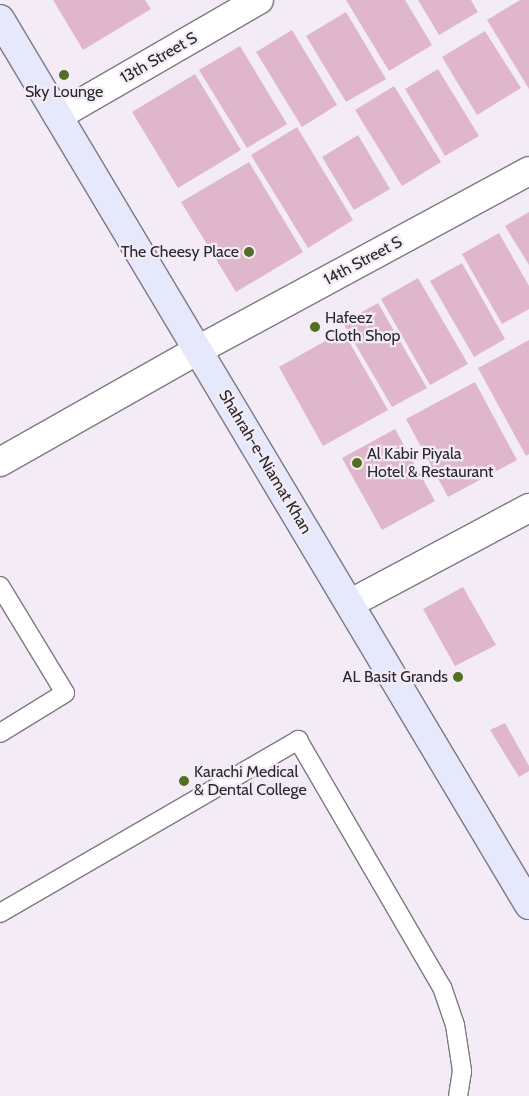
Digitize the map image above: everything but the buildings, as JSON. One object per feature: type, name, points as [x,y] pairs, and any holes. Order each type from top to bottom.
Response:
[{"type":"main road","name":"Shahrah-e-Niamat Khan","points":[[0,19],[351,603],[529,904]]},
{"type":"street","name":"13th Street S","points":[[58,116],[259,0]]},
{"type":"street","name":"14th Street S","points":[[0,462],[198,350],[529,172]]},
{"type":"street","points":[[351,603],[529,508]]},
{"type":"lane","points":[[0,586],[65,693],[0,733]]},
{"type":"lane","points":[[0,913],[298,740],[442,987],[456,1025],[462,1071],[458,1096]]},
{"type":"place","name":"Sky Lounge","points":[[64,75]]},
{"type":"place","name":"The Cheesy Place","points":[[249,252]]},
{"type":"place","name":"Hafeez Cloth Shop","points":[[315,327]]},
{"type":"place","name":"Al Kabir Piyala Hotel & Restaurant","points":[[357,463]]},
{"type":"place","name":"AL Basit Grands","points":[[458,677]]},
{"type":"place","name":"Karachi Medical & Dental College","points":[[184,781]]}]
